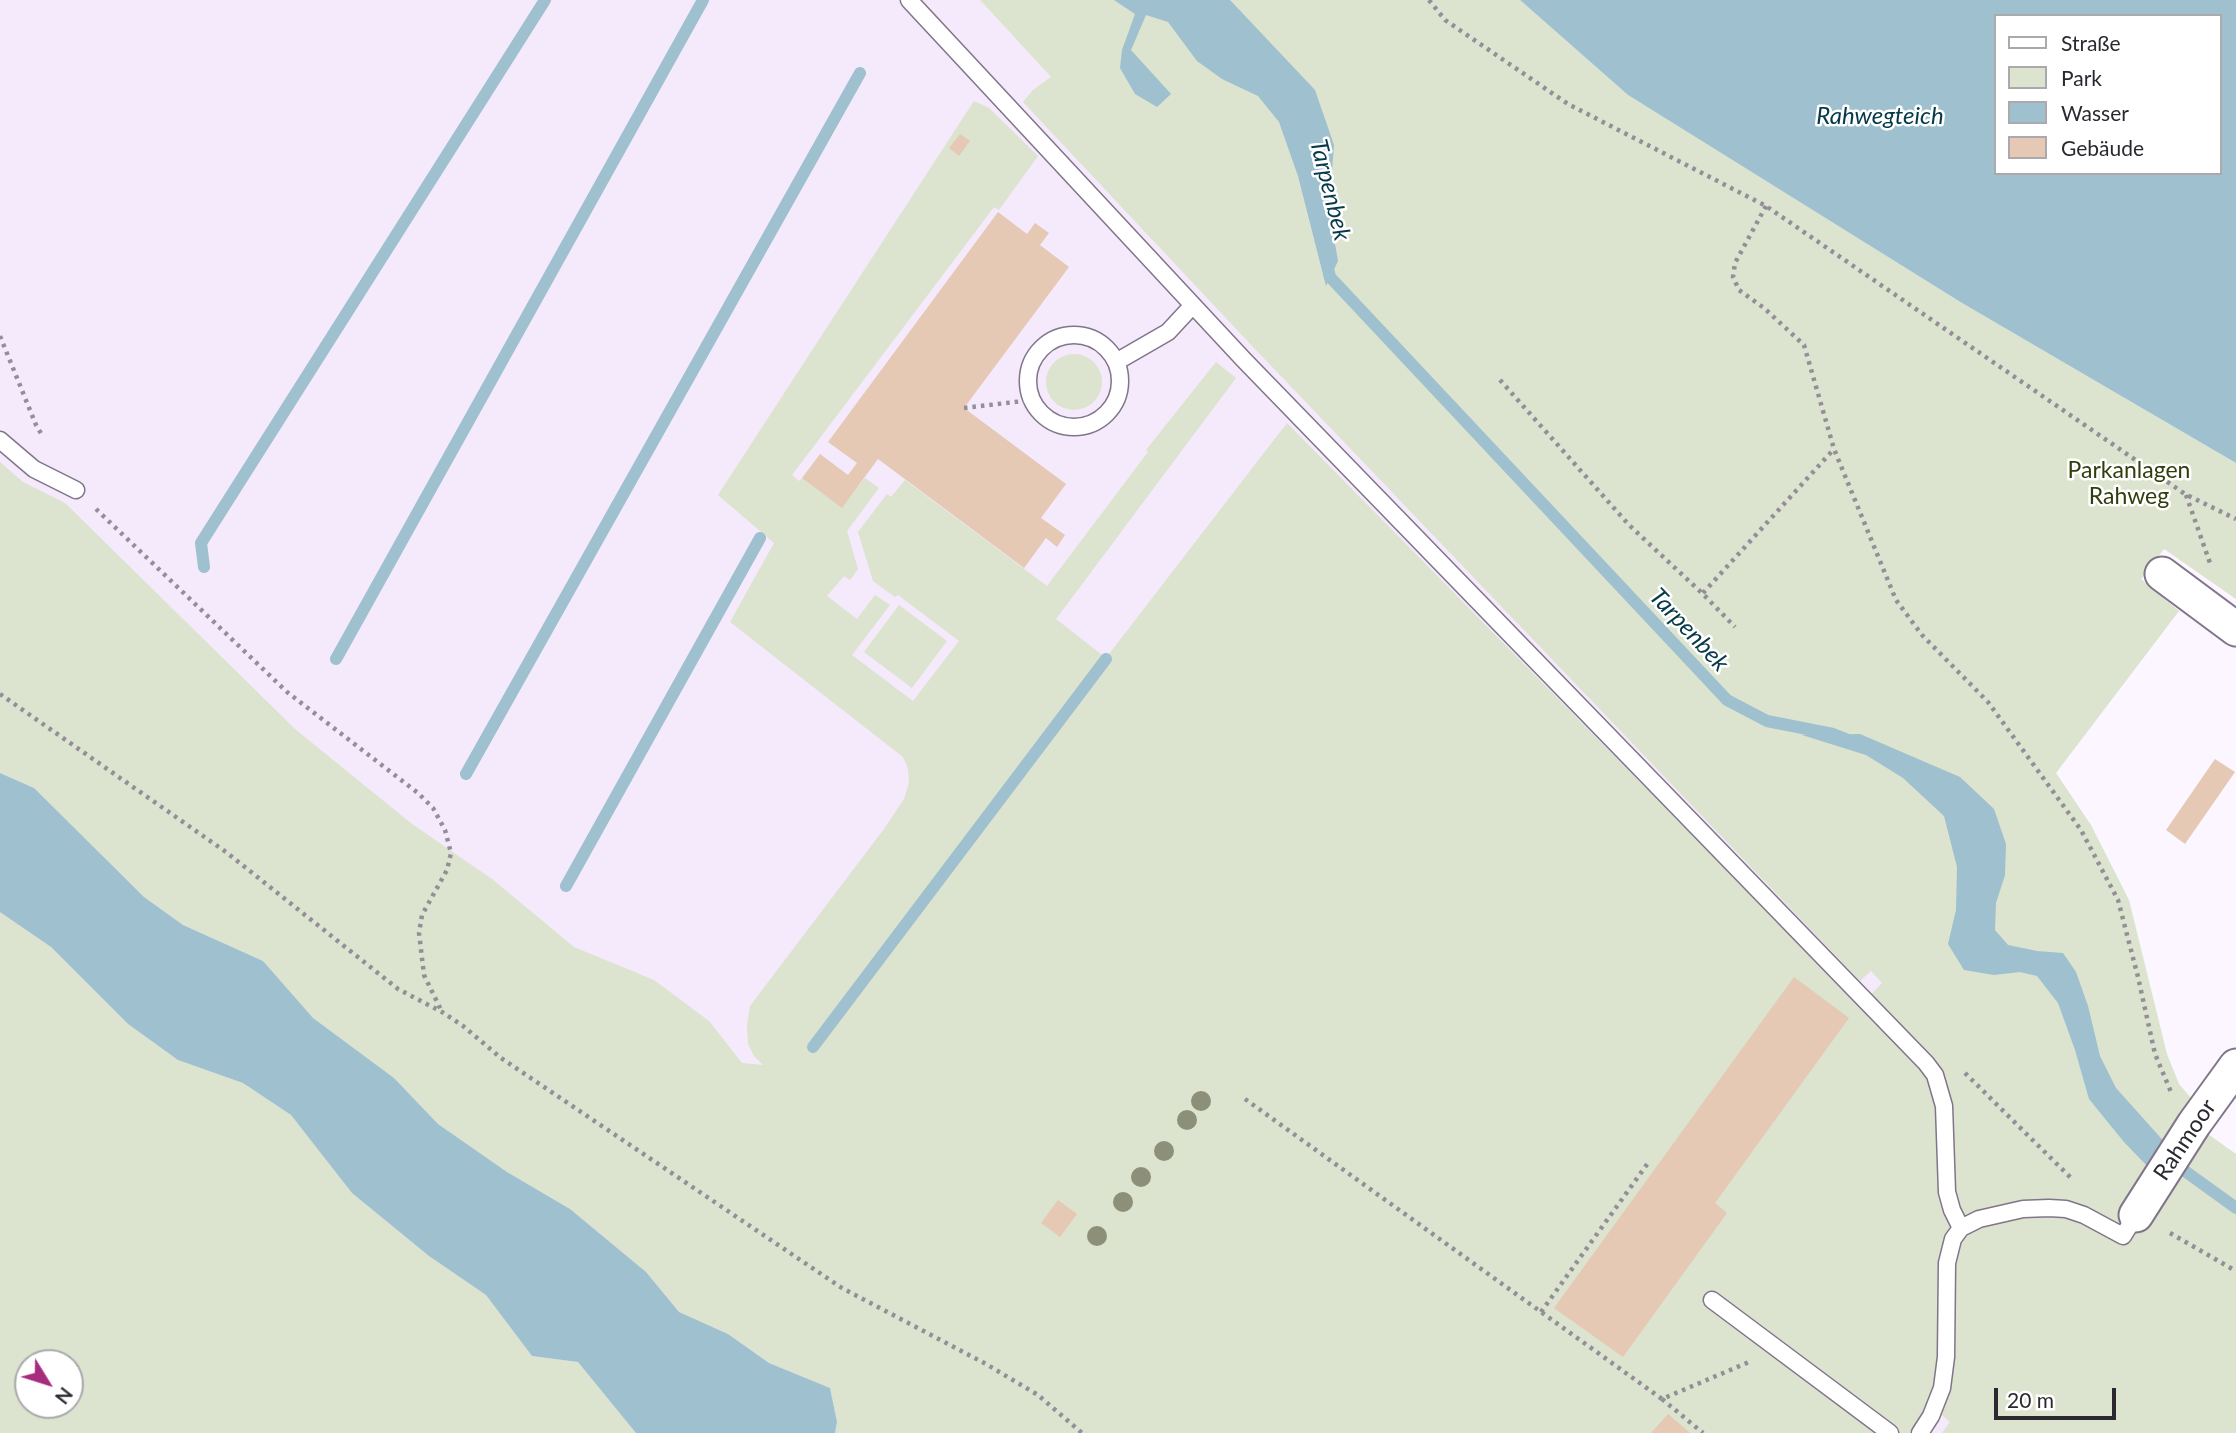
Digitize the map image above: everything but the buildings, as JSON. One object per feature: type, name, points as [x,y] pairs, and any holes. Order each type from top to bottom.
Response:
[{"type":"street","points":[[2162,573],[2227,622]]},
{"type":"street","name":"Rahmoor","points":[[2145,1201],[2236,1066]]},
{"type":"lane","points":[[909,0],[1193,305],[1926,1063],[1935,1075],[1944,1106],[1947,1192],[1961,1228]]},
{"type":"lane","points":[[1116,362],[1167,332],[1193,305]]},
{"type":"lane","points":[[1070,334],[1087,335],[1101,342],[1113,354],[1121,385],[1116,401],[1107,414],[1093,423],[1078,428],[1061,426],[1047,419],[1032,400],[1027,376],[1032,360],[1041,347],[1054,338],[1070,334]]},
{"type":"lane","points":[[0,440],[34,469],[76,490]]},
{"type":"lane","points":[[1920,1433],[1931,1416],[1942,1388],[1947,1357],[1947,1263],[1953,1240],[1961,1228],[1998,1214],[2049,1208],[2066,1209],[2084,1215],[2123,1236],[2145,1201]]},
{"type":"lane","points":[[1712,1300],[1890,1433]]},
{"type":"path","points":[[1429,0],[1445,20],[1568,104],[1766,206],[2185,494],[2236,519]]},
{"type":"path","points":[[1766,206],[1735,263],[1734,277],[1739,290],[1804,345],[1834,449],[1896,600],[1922,635],[1988,702],[2081,830],[2118,900],[2155,1054],[2190,1132]]},
{"type":"path","points":[[0,336],[36,425],[76,490],[287,692],[418,793],[432,808],[445,830],[451,853],[447,870],[422,915],[419,944],[424,975],[442,1012]]},
{"type":"path","points":[[1500,380],[1629,525],[1735,627]]},
{"type":"path","points":[[964,408],[1032,400]]},
{"type":"path","points":[[1703,594],[1834,449]]},
{"type":"path","points":[[2185,494],[2209,559],[2217,596],[2227,622]]},
{"type":"path","points":[[0,694],[226,852],[398,989],[442,1012],[500,1058],[842,1288],[986,1364],[1038,1395],[1082,1433]]},
{"type":"path","points":[[1965,1072],[2079,1184]]},
{"type":"path","points":[[1245,1098],[1661,1399],[1703,1433]]},
{"type":"path","points":[[1541,1312],[1647,1163]]},
{"type":"path","points":[[2145,1201],[2236,1270]]},
{"type":"path","points":[[1661,1399],[1779,1350]]},
{"type":"shaded area","points":[[0,0],[980,0],[1883,983],[1877,989],[2080,1195],[2188,1258],[2236,1433],[0,1433]]},
{"type":"green space","name":"Parkanlagen Rahweg","points":[[980,0],[1520,0],[1628,95],[1962,303],[2236,463],[2236,599],[2164,549],[2141,579],[2179,611],[2056,773],[2091,825],[2129,900],[2167,1054],[2179,1084],[2196,1104],[2122,1219],[2142,1231],[2205,1132],[2236,1154],[2236,1433],[1942,1433],[1950,1422],[1930,1405],[1910,1433],[835,1433],[837,1422],[830,1388],[769,1363],[728,1334],[679,1312],[646,1272],[570,1209],[507,1172],[438,1124],[394,1078],[313,1018],[263,961],[183,925],[144,897],[34,788],[0,773],[0,462],[23,482],[65,503],[295,729],[412,824],[492,879],[574,947],[654,980],[709,1021],[742,1063],[763,1065],[748,1044],[750,1006],[904,799],[909,783],[908,768],[903,757],[730,622],[774,543],[718,495],[974,101],[989,108],[1038,156],[999,210],[994,207],[792,475],[799,481],[802,478],[842,507],[865,478],[879,488],[847,531],[858,569],[850,580],[844,576],[827,596],[857,619],[875,595],[890,605],[852,655],[913,701],[959,641],[898,595],[895,597],[873,581],[858,532],[887,494],[891,497],[905,480],[1047,586],[1148,452],[1146,450],[1216,362],[1236,378],[1056,619],[1106,658],[1287,423],[1860,1006],[1882,983],[1871,971],[1860,981],[1255,349],[1023,102],[1033,90],[1051,77]]},
{"type":"green space","points":[[1074,354],[1085,356],[1094,362],[1100,371],[1100,393],[1094,402],[1085,408],[1074,410],[1063,408],[1054,402],[1048,393],[1046,382],[1048,371],[1054,362],[1063,356]]},
{"type":"green space","points":[[899,605],[947,641],[912,688],[864,652]]},
{"type":"green space","points":[[0,912],[51,947],[128,1024],[178,1060],[243,1083],[291,1115],[352,1193],[429,1256],[486,1295],[532,1356],[578,1362],[636,1433],[0,1433]]},
{"type":"water","points":[[1114,0],[1230,0],[1315,90],[1334,145],[1329,210],[1338,261],[1326,286],[1298,176],[1279,122],[1258,96],[1222,79],[1197,61],[1168,22],[1146,15],[1131,50],[1171,94],[1157,107],[1135,94],[1120,68],[1122,50],[1135,14]]},
{"type":"water","name":"Rahwegteich","points":[[1520,0],[2236,0],[2236,463],[1962,303],[1628,95]]},
{"type":"water","points":[[1860,734],[1960,777],[1994,809],[2006,844],[2005,875],[1996,903],[1995,930],[2008,945],[2063,953],[2076,972],[2088,1006],[2100,1056],[2116,1088],[2168,1146],[2152,1171],[2089,1099],[2058,1003],[2037,976],[2020,972],[1994,975],[1964,970],[1948,944],[1956,910],[1957,867],[1944,816],[1903,778],[1866,755],[1802,735]]},
{"type":"water","points":[[0,773],[34,788],[144,897],[183,925],[263,961],[313,1018],[394,1078],[438,1124],[507,1172],[570,1209],[646,1272],[679,1312],[728,1334],[769,1363],[830,1388],[837,1422],[835,1433],[636,1433],[578,1362],[532,1356],[486,1295],[429,1256],[352,1193],[291,1115],[243,1083],[178,1060],[128,1024],[51,947],[0,912]]},
{"type":"waterway","points":[[204,567],[201,543],[545,0]]},
{"type":"waterway","points":[[336,659],[703,0]]},
{"type":"waterway","points":[[466,774],[860,73]]},
{"type":"waterway","name":"Tarpenbek","points":[[1327,264],[1330,277],[1727,700],[1767,721],[1846,739]]},
{"type":"waterway","points":[[566,886],[760,538]]},
{"type":"waterway","points":[[813,1047],[1106,659]]},
{"type":"waterway","name":"Tarpenbek","points":[[2171,1161],[2236,1208]]}]
